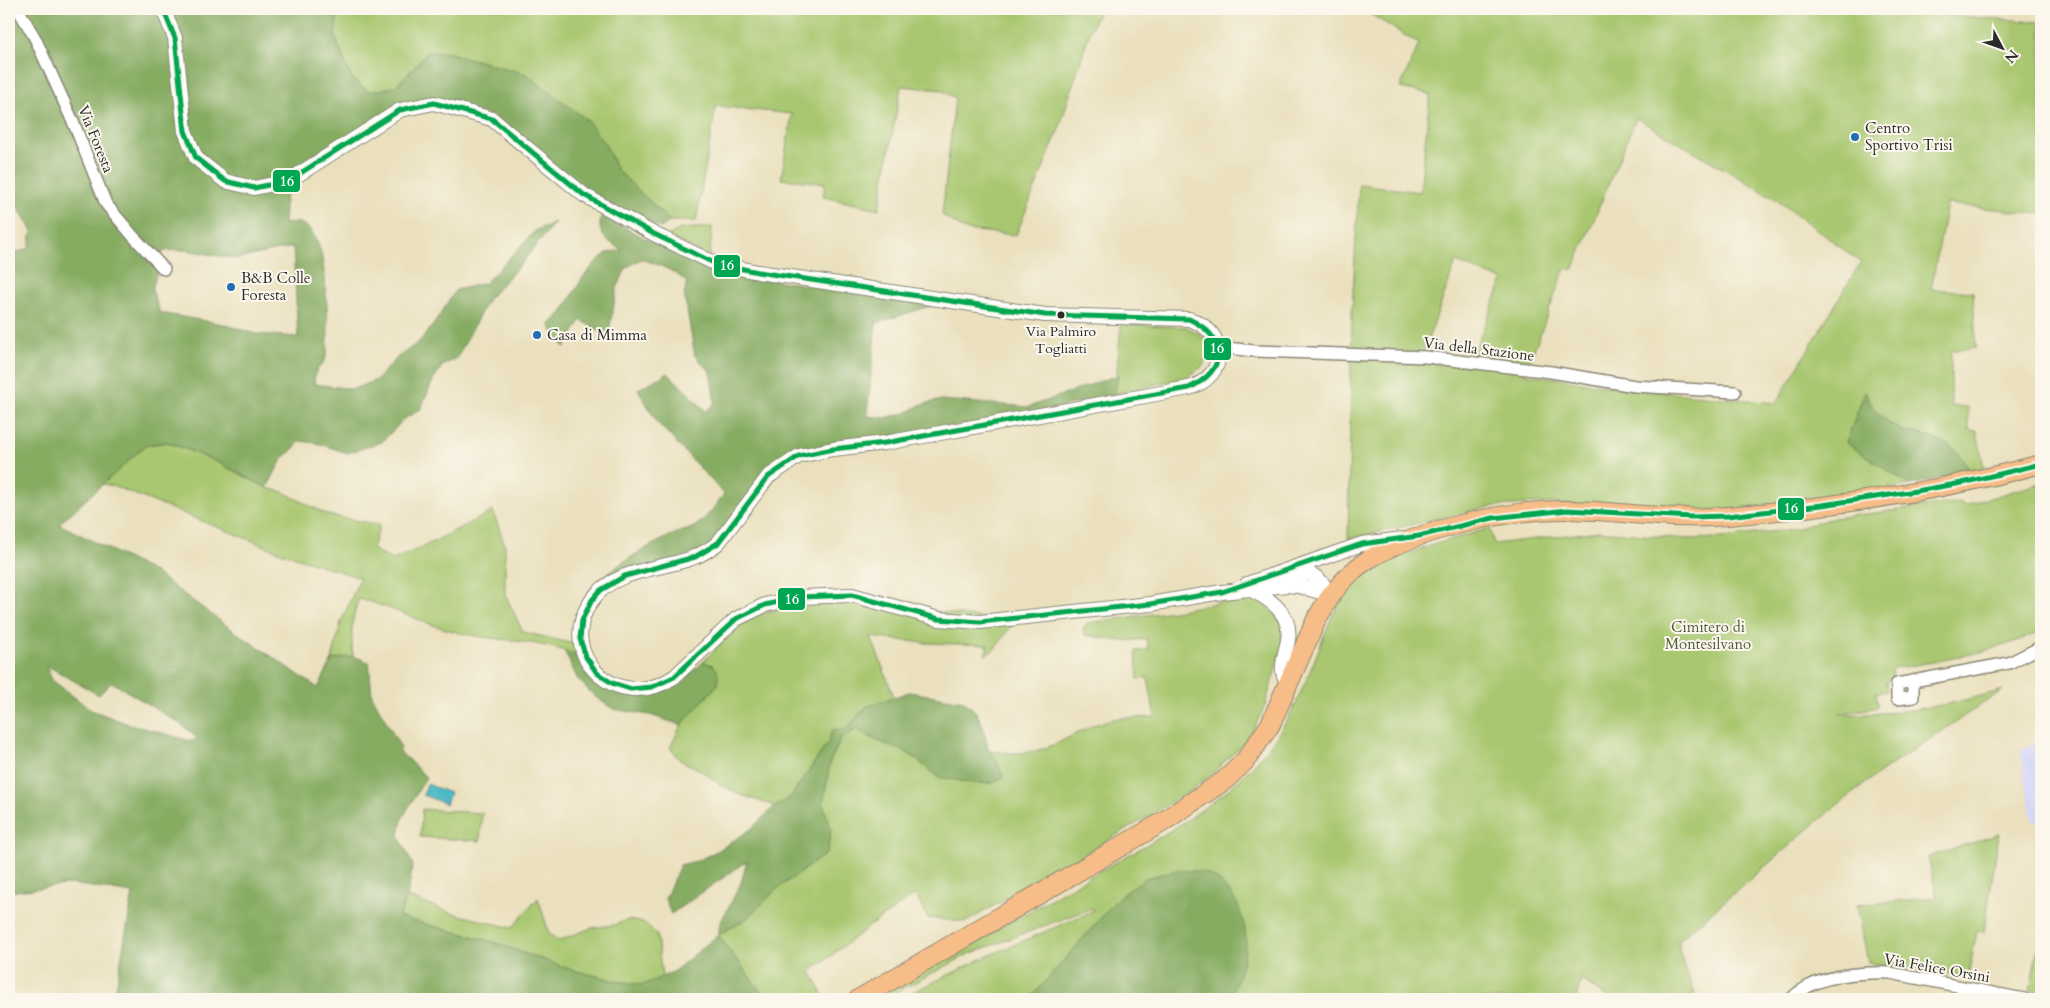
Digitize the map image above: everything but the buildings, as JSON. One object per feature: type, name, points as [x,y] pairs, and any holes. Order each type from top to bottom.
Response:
[{"type":"highway","points":[[859,999],[1161,823],[1214,789],[1237,769],[1253,751],[1270,725],[1317,618],[1331,595]]},
{"type":"main road","points":[[1331,595],[1343,580],[1366,561],[1419,536],[1493,518],[1568,510],[1709,517],[1822,506],[1962,483],[2041,464]]},
{"type":"street","name":"Via Foresta","points":[[18,9],[35,38],[70,115],[106,204],[164,269]]},
{"type":"street","points":[[163,9],[175,38],[185,131],[196,158],[225,181],[254,188],[288,181],[400,110],[434,103],[492,119],[584,195],[631,222],[714,263],[758,272],[1045,315],[1189,319],[1209,329],[1218,347],[1218,362],[1210,377],[1202,384],[1189,388],[885,443],[834,449],[799,456],[768,477],[718,543],[708,550],[691,558],[638,572],[612,583],[600,591],[592,600],[585,612],[581,630],[583,648],[588,662],[596,673],[607,682],[621,688],[636,690],[662,685],[674,677],[736,619],[765,605],[800,597],[852,595],[938,619],[980,622],[1150,604],[1222,592],[1287,585],[1299,586],[1331,595]]},
{"type":"street","name":"Via della Stazione","points":[[1218,347],[1254,351],[1426,357],[1551,372],[1635,386],[1735,392]]},
{"type":"street","points":[[1222,592],[1362,544],[1419,536]]},
{"type":"street","points":[[1263,578],[1299,573],[1311,574],[1323,583],[1331,595]]},
{"type":"street","points":[[1251,590],[1272,602],[1285,619],[1288,636],[1283,660],[1283,671],[1288,687]]},
{"type":"street","points":[[1913,681],[2009,663],[2041,647]]},
{"type":"street","name":"Via Felice Orsini","points":[[1790,999],[1805,988],[1817,983],[1850,974],[1870,973],[1890,973],[2024,999]]},
{"type":"shaded area","points":[[2041,741],[2041,821],[2033,823],[2020,750]]},
{"type":"green space","points":[[9,9],[338,9],[335,35],[342,56],[352,79],[370,92],[394,87],[427,52],[449,53],[526,74],[587,120],[606,146],[617,170],[670,221],[661,228],[586,192],[493,116],[434,100],[399,107],[283,180],[286,190],[284,224],[303,224],[313,233],[320,249],[324,270],[327,303],[327,349],[326,357],[317,370],[314,384],[353,389],[376,380],[398,357],[419,342],[434,324],[456,290],[485,283],[536,230],[555,222],[521,264],[488,299],[457,358],[442,366],[420,410],[404,419],[382,442],[348,453],[316,443],[301,441],[281,461],[267,488],[217,462],[168,442],[146,445],[59,524],[154,572],[227,626],[318,688],[332,660],[353,656],[369,662],[372,696],[401,748],[399,751],[426,777],[402,819],[399,836],[413,865],[407,897],[399,917],[490,941],[572,970],[643,985],[673,972],[718,935],[766,998],[114,999],[133,893],[72,884],[9,892],[9,250],[18,252],[29,248],[32,230],[14,201],[9,199]],"holes":[[[293,247],[298,337],[256,334],[223,324],[160,313],[152,290],[163,251],[184,250],[237,259]],[[46,665],[99,695],[112,682],[182,725],[198,739],[191,741],[126,723],[91,710],[52,680]]]},
{"type":"green space","points":[[338,9],[1100,9],[1090,31],[1059,129],[1016,235],[965,230],[942,215],[955,98],[941,90],[901,86],[879,209],[823,197],[825,183],[781,179],[792,114],[716,106],[696,221],[670,221],[617,170],[606,146],[526,74],[449,53],[427,52],[394,87],[370,92],[352,79],[342,56],[335,35]]},
{"type":"green space","points":[[1367,9],[1675,9],[1681,12],[1683,9],[1927,9],[1928,12],[1944,15],[2041,22],[2041,214],[1947,204],[1931,289],[1973,292],[1976,348],[1951,351],[1951,406],[1968,407],[1969,430],[1977,431],[1984,468],[1971,471],[1956,450],[1946,444],[1921,434],[1902,431],[1890,424],[1875,411],[1865,392],[1910,485],[1842,497],[1709,512],[1550,503],[1494,506],[1348,539],[1352,310],[1359,184],[1420,192],[1430,94],[1400,88],[1419,44],[1367,12]],"holes":[[[1636,118],[1774,198],[1861,262],[1776,403],[1630,389],[1525,374],[1565,268],[1573,270]],[[1456,262],[1503,280],[1468,366],[1421,359]]]},
{"type":"green space","points":[[602,215],[663,248],[727,274],[940,303],[876,323],[867,416],[885,418],[906,413],[920,405],[941,400],[1029,407],[1118,375],[1115,394],[1039,412],[798,452],[716,541],[690,554],[598,590],[575,644],[576,624],[582,606],[604,577],[653,544],[697,525],[724,494],[657,422],[638,389],[668,373],[706,411],[715,403],[710,371],[695,356],[684,293],[687,283],[682,278],[659,265],[641,259],[626,268],[617,288],[608,337],[581,320],[565,348],[549,325],[562,313],[582,279],[597,261],[607,253],[622,250],[607,240],[601,232],[600,222]]},
{"type":"green space","points":[[712,227],[710,256],[667,236],[681,229]]},
{"type":"green space","points":[[1121,324],[1186,327],[1200,334],[1206,342],[1208,355],[1202,367],[1186,377],[1115,394]]},
{"type":"green space","points":[[1865,391],[1875,411],[1890,424],[1902,431],[1921,434],[1946,444],[1956,450],[1971,471],[1910,485],[1846,443]]},
{"type":"green space","points":[[168,442],[217,462],[267,488],[283,492],[328,515],[380,525],[372,549],[392,560],[425,546],[493,511],[505,546],[505,594],[523,632],[575,644],[582,659],[538,644],[456,632],[359,599],[352,627],[353,656],[332,660],[341,622],[360,578],[283,553],[116,487],[102,484],[146,445]]},
{"type":"green space","name":"Cimitero di Montesilvano","points":[[2041,483],[2041,631],[2023,639],[1987,650],[1892,669],[1893,680],[1886,682],[1887,691],[1876,693],[1878,707],[1839,714],[1880,713],[1922,708],[2003,690],[1882,771],[1831,810],[1679,940],[1679,950],[1695,995],[1682,999],[1609,999],[1581,979],[1576,999],[1229,999],[1245,950],[1120,896],[1030,999],[899,999],[981,959],[1093,911],[1092,908],[969,954],[883,999],[876,999],[1158,838],[1184,822],[1232,786],[1253,766],[1272,743],[1291,713],[1333,613],[1347,593],[1353,585],[1372,572],[1404,555],[1490,528],[1494,544],[1599,531],[1688,539],[1722,538],[1794,529],[1834,518],[1961,502],[1963,506]]},
{"type":"green space","points":[[1247,597],[1260,599],[1281,621],[1282,646],[1265,706],[1253,730],[1241,746],[1212,774],[1189,792],[1146,818],[966,922],[928,918],[915,895],[871,925],[811,971],[825,999],[764,999],[718,935],[746,919],[777,889],[827,853],[831,829],[823,805],[830,761],[841,739],[857,729],[875,740],[908,753],[939,777],[974,783],[993,783],[996,758],[989,751],[1018,753],[1038,750],[1108,720],[1155,717],[1148,678],[1138,679],[1136,651],[1148,650],[1147,639],[1122,641],[1085,635],[1083,628],[1087,623],[1174,611]]},
{"type":"green space","points":[[854,601],[1014,622],[994,650],[985,655],[988,645],[926,643],[871,637],[894,697],[866,707],[847,728],[832,730],[828,743],[789,799],[775,806],[744,796],[722,786],[702,771],[680,760],[670,748],[681,725],[718,684],[713,665],[703,662],[730,634],[748,621],[773,610],[813,603]]},
{"type":"green space","points":[[564,650],[584,662],[612,690],[626,695],[638,696],[662,690],[684,678],[703,662],[716,668],[718,684],[681,725],[650,715],[613,709],[594,696],[577,678]]},
{"type":"green space","points":[[909,692],[964,701],[976,712],[983,726],[989,751],[996,758],[1003,777],[993,783],[974,783],[939,777],[908,753],[875,740],[857,729],[841,739],[830,761],[823,805],[831,829],[827,853],[777,889],[746,919],[718,935],[720,924],[741,883],[747,861],[671,914],[665,899],[680,865],[697,861],[719,850],[751,829],[775,806],[789,799],[828,743],[832,730],[847,728],[866,707]]},
{"type":"green space","points":[[422,809],[482,813],[480,841],[420,837]]},
{"type":"green space","points":[[1999,834],[1984,932],[1977,931],[1968,977],[1868,963],[1857,905],[1937,897],[1928,857]]},
{"type":"green space","points":[[1177,870],[1201,872],[1214,878],[1231,894],[1242,916],[1245,928],[1245,951],[1229,999],[1030,999],[1120,896],[1146,878]]},
{"type":"green space","points":[[407,897],[455,914],[512,928],[538,898],[549,933],[558,941],[591,928],[613,925],[628,920],[645,923],[657,935],[662,977],[643,985],[617,981],[572,970],[490,941],[398,917]]},
{"type":"green space","points":[[2041,934],[2041,991],[2030,990]]},
{"type":"water","points":[[427,784],[450,793],[446,804],[423,795]]},
{"type":"transit line","name":"16","points":[[163,9],[175,38],[185,131],[196,158],[225,181],[254,188],[288,181],[400,110],[434,103],[492,119],[584,195],[654,234],[714,263],[758,272],[1045,315],[1189,319],[1202,326],[1211,335],[1216,344],[1218,354],[1216,363],[1211,372],[1202,381],[1189,388],[885,443],[833,449],[799,456],[768,477],[718,543],[695,557],[625,576],[601,590],[592,600],[582,620],[580,639],[586,657],[597,673],[612,683],[631,689],[652,687],[674,677],[736,619],[765,605],[800,597],[852,595],[939,619],[980,622],[1150,604],[1222,592],[1362,544],[1419,536],[1493,518],[1568,510],[1692,517],[1728,516],[1916,491],[1962,483],[2041,464]]},
{"type":"place","name":"Centro Sportivo Trisi","points":[[1855,137]]},
{"type":"place","name":"B&B Colle Foresta","points":[[231,287]]},
{"type":"place","name":"Via Palmiro Togliatti","points":[[1061,315]]},
{"type":"place","name":"Casa di Mimma","points":[[537,335]]}]
